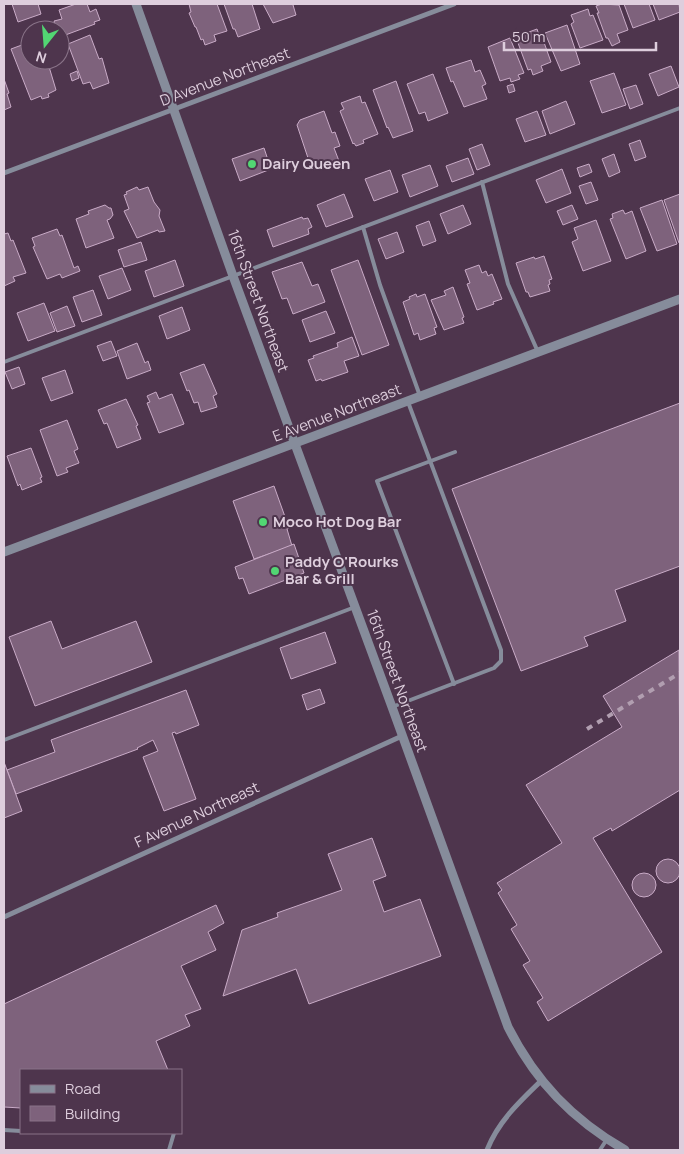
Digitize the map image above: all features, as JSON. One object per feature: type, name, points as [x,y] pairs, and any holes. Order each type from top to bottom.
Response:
[{"type":"street","name":"16th Street Northeast","points":[[136,4],[233,276],[296,443],[508,1027],[521,1052],[541,1081],[566,1107],[607,1139],[625,1150]]},
{"type":"street","name":"D Avenue Northeast","points":[[4,172],[454,4]]},
{"type":"street","name":"E Avenue Northeast","points":[[4,552],[680,299]]},
{"type":"street","name":"F Avenue Northeast","points":[[4,917],[402,736]]},
{"type":"street","points":[[487,1150],[492,1136],[506,1117],[541,1081]]},
{"type":"lane","points":[[4,362],[680,108]]},
{"type":"lane","points":[[482,182],[508,284],[538,352]]},
{"type":"lane","points":[[363,227],[380,284],[420,396]]},
{"type":"lane","points":[[392,707],[494,668],[501,661],[501,650],[408,401]]},
{"type":"lane","points":[[454,684],[377,481],[455,452]]},
{"type":"lane","points":[[4,740],[355,607]]},
{"type":"lane","points":[[4,1130],[20,1130]]},
{"type":"lane","points":[[169,1150],[174,1134]]},
{"type":"lane","points":[[600,1150],[607,1139]]},
{"type":"building","points":[[12,4],[38,4],[41,14],[18,22]]},
{"type":"building","points":[[76,4],[87,4],[90,12],[96,9],[100,20],[94,22],[95,24],[70,33],[70,20],[58,20],[62,19],[59,10]]},
{"type":"building","points":[[189,4],[217,4],[227,31],[214,35],[216,41],[205,45],[189,13],[191,12]]},
{"type":"building","points":[[224,4],[252,4],[260,29],[238,37]]},
{"type":"building","points":[[263,4],[295,4],[293,5],[296,15],[273,23]]},
{"type":"building","points":[[602,4],[619,5],[628,30],[617,34],[620,42],[612,46],[608,38],[606,38],[597,13],[599,13],[596,6]]},
{"type":"building","points":[[624,4],[649,4],[655,20],[633,28]]},
{"type":"building","points":[[653,4],[679,4],[680,12],[659,20]]},
{"type":"building","points":[[588,9],[590,16],[593,15],[603,40],[580,48],[571,24],[574,22],[571,15]]},
{"type":"building","points":[[567,25],[580,64],[561,71],[545,33]]},
{"type":"building","points":[[537,29],[539,35],[541,34],[551,62],[541,66],[543,71],[533,75],[531,69],[528,70],[518,43],[520,42],[518,36]]},
{"type":"building","points":[[90,35],[99,59],[102,58],[109,83],[93,89],[90,82],[83,84],[70,49],[70,43]]},
{"type":"building","points":[[510,38],[524,73],[518,75],[520,79],[511,82],[510,78],[500,81],[488,47]]},
{"type":"building","points":[[20,46],[20,70],[50,70],[56,90],[48,94],[49,97],[42,99],[41,96],[31,100],[11,49]]},
{"type":"building","points":[[471,60],[475,72],[480,70],[486,84],[482,86],[487,99],[464,107],[446,68]]},
{"type":"building","points":[[671,66],[679,87],[658,96],[649,74]]},
{"type":"building","points":[[77,71],[79,78],[72,81],[70,74]]},
{"type":"building","points":[[614,73],[626,105],[602,113],[590,81]]},
{"type":"building","points":[[433,74],[448,113],[428,121],[425,112],[419,114],[407,84]]},
{"type":"building","points":[[4,79],[11,107],[4,110]]},
{"type":"building","points":[[396,81],[413,131],[393,138],[387,128],[373,90]]},
{"type":"building","points":[[513,84],[515,91],[509,93],[507,86]]},
{"type":"building","points":[[636,85],[643,104],[630,109],[623,89]]},
{"type":"building","points":[[360,96],[362,103],[365,102],[378,134],[363,140],[364,143],[356,146],[353,144],[340,111],[344,109],[341,103]]},
{"type":"building","points":[[566,101],[575,124],[550,134],[542,111]]},
{"type":"building","points":[[324,111],[332,133],[335,132],[340,146],[334,148],[339,161],[312,170],[297,125],[300,120]]},
{"type":"building","points":[[537,111],[546,135],[525,142],[516,119]]},
{"type":"building","points":[[640,140],[646,157],[635,161],[629,144]]},
{"type":"building","points":[[482,144],[490,165],[477,170],[469,149]]},
{"type":"building","name":"Dairy Queen","points":[[264,148],[271,169],[240,181],[232,159]]},
{"type":"building","points":[[614,154],[620,172],[609,177],[602,159]]},
{"type":"building","points":[[468,158],[474,174],[452,182],[446,166]]},
{"type":"building","points":[[589,164],[592,172],[580,177],[577,168]]},
{"type":"building","points":[[430,165],[438,186],[410,197],[402,175]]},
{"type":"building","points":[[562,169],[571,193],[546,203],[536,180]]},
{"type":"building","points":[[390,170],[398,192],[374,201],[365,179]]},
{"type":"building","points":[[591,182],[598,200],[586,204],[579,186]]},
{"type":"building","points":[[137,187],[139,190],[148,187],[154,202],[160,210],[159,216],[165,231],[159,232],[158,230],[137,238],[124,211],[129,209],[124,195],[127,194],[126,192]]},
{"type":"building","points":[[344,194],[353,217],[326,227],[317,205]]},
{"type":"building","points":[[680,194],[680,242],[679,243],[664,200]]},
{"type":"building","points":[[662,200],[677,244],[657,251],[640,208]]},
{"type":"building","points":[[105,205],[111,208],[113,215],[107,220],[114,238],[86,248],[76,219],[89,214],[88,211]]},
{"type":"building","points":[[463,205],[471,224],[448,234],[440,214]]},
{"type":"building","points":[[572,205],[578,219],[563,225],[557,211]]},
{"type":"building","points":[[623,210],[625,214],[632,211],[646,251],[626,259],[610,219],[613,218],[612,214]]},
{"type":"building","points":[[302,217],[303,219],[308,218],[312,227],[308,229],[309,234],[273,247],[267,230]]},
{"type":"building","points":[[596,220],[611,261],[583,271],[572,242],[578,239],[574,228]]},
{"type":"building","points":[[429,221],[436,241],[423,246],[416,226]]},
{"type":"building","points":[[57,229],[60,236],[62,235],[74,268],[78,266],[80,271],[62,278],[60,274],[47,279],[33,247],[35,246],[32,238]]},
{"type":"building","points":[[397,232],[404,252],[386,259],[378,239]]},
{"type":"building","points":[[8,233],[11,241],[13,240],[26,273],[13,277],[15,281],[4,286],[4,234]]},
{"type":"building","points":[[141,242],[147,260],[124,267],[118,250]]},
{"type":"building","points":[[544,256],[552,279],[549,280],[550,284],[548,285],[550,291],[530,297],[528,292],[526,292],[516,263]]},
{"type":"building","points":[[175,260],[184,286],[154,297],[145,271]]},
{"type":"building","points":[[358,260],[389,345],[362,355],[331,270]]},
{"type":"building","points":[[302,262],[312,286],[318,284],[325,302],[293,314],[287,298],[282,299],[272,272]]},
{"type":"building","points":[[479,265],[482,273],[486,271],[488,276],[492,274],[502,299],[477,310],[467,284],[470,283],[465,270]]},
{"type":"building","points":[[122,268],[131,290],[108,299],[99,276]]},
{"type":"building","points":[[453,287],[464,317],[462,318],[464,323],[444,330],[431,300],[446,295],[444,291]]},
{"type":"building","points":[[93,290],[102,315],[82,322],[73,297]]},
{"type":"building","points":[[416,294],[417,297],[425,294],[437,327],[434,328],[436,334],[420,340],[418,333],[414,335],[403,302]]},
{"type":"building","points":[[44,303],[55,331],[28,341],[17,313]]},
{"type":"building","points":[[67,306],[75,326],[57,332],[50,313]]},
{"type":"building","points":[[182,307],[190,330],[167,339],[159,316]]},
{"type":"building","points":[[326,311],[335,333],[310,342],[302,320]]},
{"type":"building","points":[[352,337],[359,356],[344,361],[348,372],[322,381],[321,379],[316,381],[308,360],[314,358],[313,356],[338,347],[337,343]]},
{"type":"building","points":[[111,341],[117,356],[103,361],[97,346]]},
{"type":"building","points":[[137,343],[145,363],[148,361],[151,370],[127,379],[117,351]]},
{"type":"building","points":[[204,364],[217,394],[213,396],[217,407],[201,412],[198,402],[194,403],[189,390],[187,391],[180,373]]},
{"type":"building","points":[[19,367],[25,384],[12,389],[5,372]]},
{"type":"building","points":[[65,370],[73,393],[51,401],[42,378]]},
{"type":"building","points":[[156,392],[159,399],[172,394],[184,424],[159,433],[147,403],[150,402],[147,396]]},
{"type":"building","points":[[126,399],[138,425],[136,426],[141,439],[117,448],[107,423],[104,424],[98,410]]},
{"type":"building","points":[[680,403],[680,566],[615,590],[626,621],[584,637],[588,646],[521,671],[452,489]]},
{"type":"building","points":[[67,420],[78,449],[74,451],[79,463],[66,468],[68,472],[57,476],[40,430]]},
{"type":"building","points":[[31,448],[42,477],[40,478],[42,482],[22,490],[20,484],[18,486],[7,456]]},
{"type":"building","points":[[274,486],[289,528],[287,529],[292,546],[254,559],[233,501]]},
{"type":"building","points":[[294,544],[304,573],[249,594],[243,578],[239,579],[235,567]]},
{"type":"building","points":[[51,621],[62,649],[136,621],[152,662],[35,706],[9,637]]},
{"type":"building","points":[[325,632],[336,663],[291,679],[280,648]]},
{"type":"building","points":[[679,650],[680,790],[612,831],[611,828],[593,838],[662,952],[548,1021],[537,1002],[543,998],[523,965],[530,961],[511,929],[517,925],[498,893],[502,890],[497,883],[562,843],[526,785],[622,727],[603,696]]},
{"type":"building","points":[[320,689],[325,703],[307,710],[302,695]]},
{"type":"building","points":[[186,690],[199,725],[176,734],[175,732],[172,733],[196,799],[164,811],[143,757],[158,751],[153,740],[138,749],[16,794],[7,770],[55,752],[51,740]]},
{"type":"building","points":[[4,762],[22,811],[4,818]]},
{"type":"building","points":[[372,838],[386,876],[373,881],[384,912],[420,899],[441,956],[309,1004],[296,969],[223,996],[242,930],[278,917],[277,913],[342,890],[328,854]]},
{"type":"building","points":[[668,859],[676,863],[680,871],[676,879],[668,883],[660,879],[656,871],[660,863]]},
{"type":"building","points":[[644,873],[652,877],[656,885],[652,893],[644,897],[636,893],[632,885],[636,877]]},
{"type":"building","points":[[216,905],[224,923],[208,932],[216,950],[181,966],[201,1009],[185,1015],[190,1026],[156,1041],[168,1069],[20,1069],[20,1108],[4,1107],[4,1004]]},
{"type":"railway","points":[[587,729],[680,673]]},
{"type":"place","name":"Dairy Queen","points":[[252,164]]},
{"type":"place","name":"Moco Hot Dog Bar","points":[[263,522]]},
{"type":"place","name":"Paddy O'Rourks Bar & Grill","points":[[275,571]]}]
